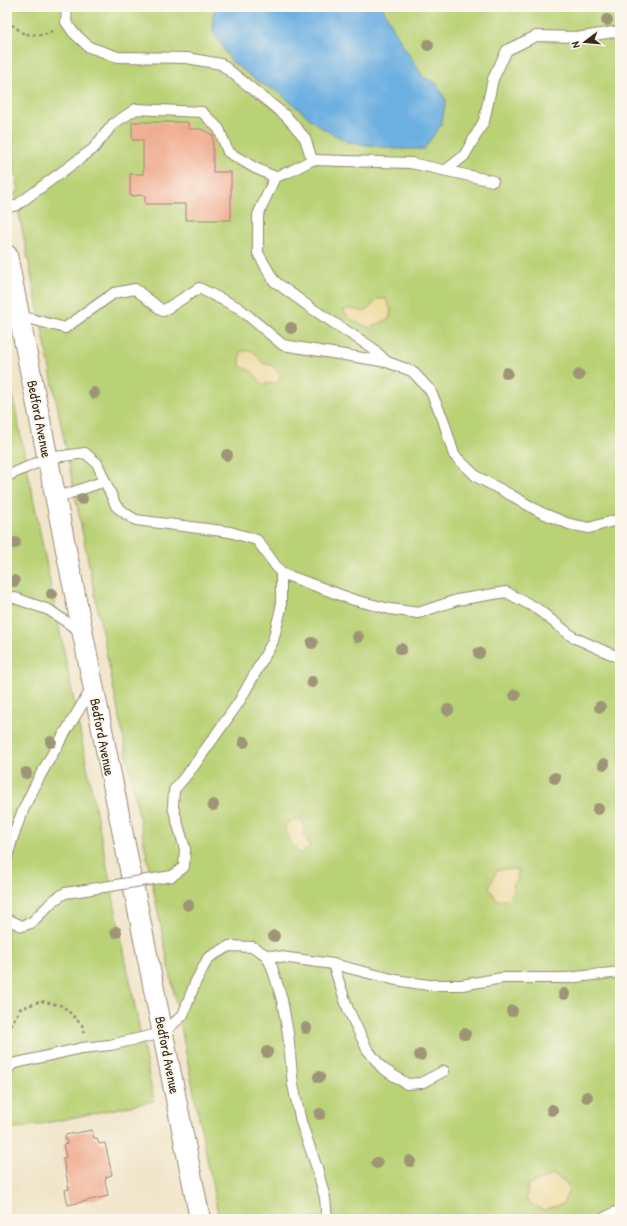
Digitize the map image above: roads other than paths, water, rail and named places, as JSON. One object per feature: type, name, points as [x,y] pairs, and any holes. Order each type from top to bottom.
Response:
[{"type":"street","name":"Bedford Avenue","points":[[7,255],[200,1219]]},
{"type":"lane","points":[[67,7],[66,22],[73,32],[89,47],[118,57],[187,58],[221,64],[286,116],[304,138],[312,160]]},
{"type":"lane","points":[[446,170],[464,156],[484,121],[493,79],[507,50],[536,36],[582,37],[620,31]]},
{"type":"lane","points":[[7,207],[17,205],[93,149],[114,124],[136,109],[202,112],[219,129],[228,152],[255,168],[275,177],[289,172],[312,160],[411,163],[493,181]]},
{"type":"lane","points":[[275,177],[258,215],[258,253],[274,280],[311,308],[371,347],[387,362]]},
{"type":"lane","points":[[20,316],[65,328],[114,293],[135,289],[163,311],[199,288],[239,308],[283,346],[387,362],[412,371],[430,390],[443,420],[454,456],[477,477],[511,494],[540,512],[568,524],[589,528],[620,519]]},
{"type":"lane","points":[[7,476],[48,458],[85,453],[97,463],[116,506],[136,520],[230,532],[257,540],[281,573],[354,600],[390,609],[418,613],[457,600],[506,592],[536,608],[573,637],[620,658]]},
{"type":"lane","points":[[56,498],[105,481]]},
{"type":"lane","points":[[7,919],[22,926],[31,923],[54,900],[65,893],[172,876],[184,867],[185,849],[173,808],[174,790],[239,702],[273,641],[281,608],[281,573]]},
{"type":"lane","points":[[7,597],[49,610],[82,633]]},
{"type":"lane","points":[[7,859],[9,850],[33,789],[93,685]]},
{"type":"lane","points":[[9,1068],[88,1047],[110,1046],[163,1033],[182,1015],[195,983],[208,958],[229,946],[253,947],[266,955],[333,964],[396,980],[428,985],[462,985],[502,978],[567,978],[620,972]]},
{"type":"lane","points":[[266,955],[272,967],[282,1000],[288,1033],[292,1085],[301,1122],[317,1168],[325,1198],[327,1219]]},
{"type":"lane","points":[[333,964],[348,1009],[367,1049],[382,1068],[407,1084],[421,1084],[444,1071]]},
{"type":"lane","points":[[602,1219],[620,1210]]},
{"type":"water","points":[[217,7],[382,7],[401,42],[423,77],[436,83],[446,100],[441,125],[424,149],[396,149],[348,142],[320,127],[280,93],[260,83],[231,61],[213,31],[213,14]]}]
